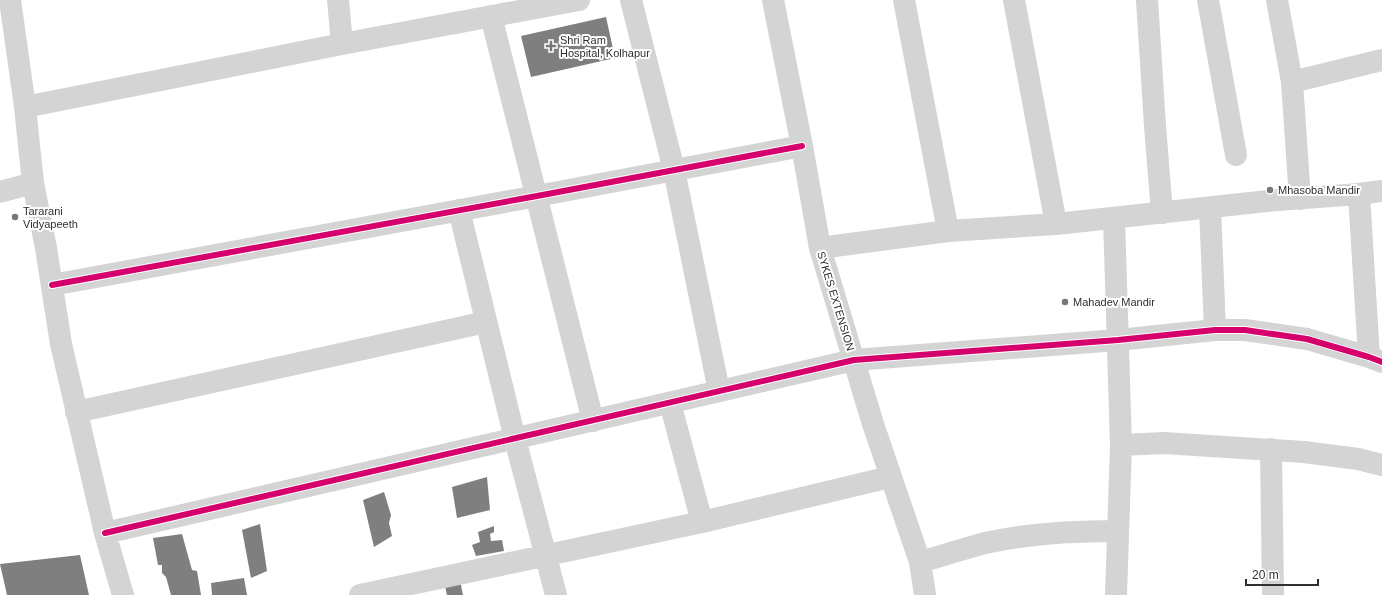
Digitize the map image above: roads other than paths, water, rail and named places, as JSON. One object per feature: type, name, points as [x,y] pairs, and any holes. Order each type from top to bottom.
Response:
[{"type":"street","points":[[10,0],[26,107],[33,183],[46,248],[61,344],[105,533],[123,595]]},
{"type":"street","points":[[338,0],[342,44]]},
{"type":"street","points":[[26,107],[342,44],[579,0]]},
{"type":"street","points":[[631,0],[674,170],[719,391]]},
{"type":"street","name":"SYKES EXTENSION","points":[[773,0],[802,146],[820,248],[873,424],[920,562],[921,594]]},
{"type":"street","points":[[904,0],[948,231]]},
{"type":"street","points":[[1014,0],[1056,224]]},
{"type":"street","points":[[1147,0],[1162,213]]},
{"type":"street","points":[[1208,0],[1236,155]]},
{"type":"street","points":[[1277,0],[1292,82],[1300,199]]},
{"type":"street","points":[[491,16],[593,421]]},
{"type":"street","points":[[1292,82],[1382,60]]},
{"type":"street","points":[[52,285],[802,146]]},
{"type":"street","points":[[0,192],[33,183]]},
{"type":"street","points":[[820,248],[948,231],[1056,224],[1382,191]]},
{"type":"street","points":[[105,533],[515,440],[854,360],[1118,340],[1214,330],[1245,330],[1307,339],[1376,359],[1359,194]]},
{"type":"street","points":[[1210,208],[1214,330]]},
{"type":"street","points":[[458,210],[515,440],[556,595]]},
{"type":"street","points":[[1114,218],[1121,445],[1116,595]]},
{"type":"street","points":[[76,412],[486,322]]},
{"type":"street","points":[[670,403],[702,522]]},
{"type":"street","points":[[1121,445],[1164,443],[1304,452],[1358,459],[1382,465]]},
{"type":"street","points":[[1271,450],[1273,595]]},
{"type":"street","points":[[360,595],[702,522],[890,477]]},
{"type":"street","points":[[920,562],[990,542],[1031,535],[1118,531]]},
{"type":"place","name":"Shri Ram Hospital, Kolhapur","points":[[551,46]]},
{"type":"place","name":"Mhasoba Mandir","points":[[1270,190]]},
{"type":"place","name":"Tararani Vidyapeeth","points":[[15,217]]},
{"type":"place","name":"Mahadev Mandir","points":[[1065,302]]}]
